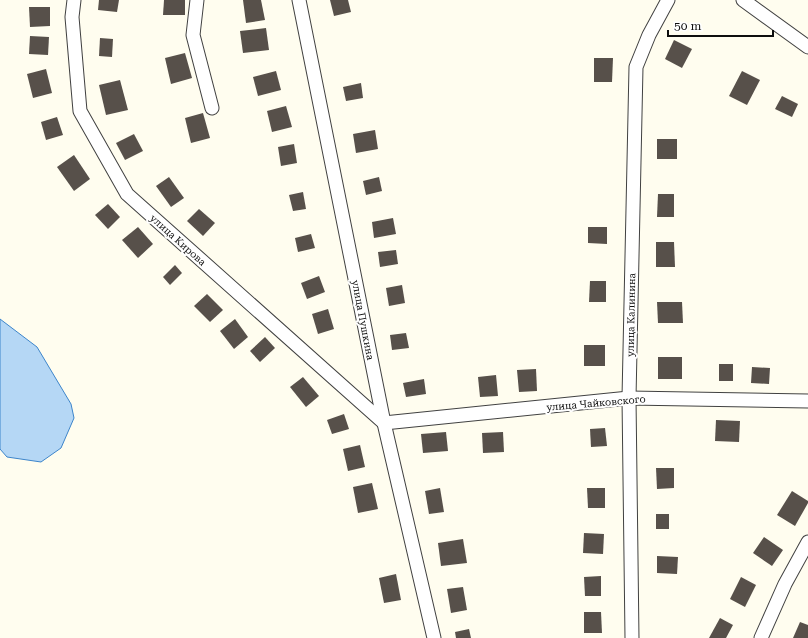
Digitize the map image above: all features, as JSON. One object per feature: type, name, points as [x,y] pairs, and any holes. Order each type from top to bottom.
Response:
[{"type":"street","name":"улица Кирова","points":[[74,0],[72,17],[80,111],[127,194],[384,423]]},
{"type":"street","points":[[197,0],[193,35],[212,108]]},
{"type":"street","name":"улица Пушкина","points":[[298,0],[384,423],[433,638]]},
{"type":"street","name":"улица Калинина","points":[[632,638],[629,398],[636,67],[649,35],[668,0]]},
{"type":"street","points":[[743,0],[808,47]]},
{"type":"street","name":"улица Чайковского","points":[[384,423],[629,398],[808,401]]},
{"type":"street","points":[[761,638],[785,584],[808,542]]},
{"type":"water","points":[[0,319],[37,347],[71,404],[74,418],[61,448],[41,462],[7,457],[0,449]]},
{"type":"building","points":[[99,0],[119,0],[117,12],[98,10]]},
{"type":"building","points":[[164,0],[185,0],[185,15],[163,15]]},
{"type":"building","points":[[243,0],[261,0],[265,20],[246,23]]},
{"type":"building","points":[[330,0],[348,0],[351,12],[334,16]]},
{"type":"building","points":[[29,7],[50,7],[50,26],[30,27]]},
{"type":"building","points":[[266,28],[269,50],[243,53],[240,31]]},
{"type":"building","points":[[30,36],[49,37],[48,55],[29,54]]},
{"type":"building","points":[[100,38],[113,39],[112,57],[99,56]]},
{"type":"building","points":[[674,40],[692,49],[682,68],[665,59]]},
{"type":"building","points":[[185,53],[192,78],[171,84],[165,58]]},
{"type":"building","points":[[594,58],[613,58],[612,82],[594,82]]},
{"type":"building","points":[[46,69],[52,93],[33,98],[27,74]]},
{"type":"building","points":[[276,71],[281,90],[258,96],[253,77]]},
{"type":"building","points":[[742,71],[760,80],[747,105],[729,96]]},
{"type":"building","points":[[120,80],[128,110],[106,115],[99,85]]},
{"type":"building","points":[[361,83],[363,98],[346,101],[343,87]]},
{"type":"building","points":[[782,96],[798,104],[792,117],[775,109]]},
{"type":"building","points":[[286,106],[292,127],[272,132],[267,111]]},
{"type":"building","points":[[203,113],[210,138],[191,143],[185,118]]},
{"type":"building","points":[[57,117],[63,135],[46,140],[41,122]]},
{"type":"building","points":[[375,130],[378,149],[356,153],[353,134]]},
{"type":"building","points":[[134,134],[143,151],[125,160],[116,143]]},
{"type":"building","points":[[657,139],[677,139],[677,159],[657,159]]},
{"type":"building","points":[[294,144],[297,163],[281,166],[278,147]]},
{"type":"building","points":[[74,155],[90,179],[74,191],[57,167]]},
{"type":"building","points":[[169,177],[184,198],[171,207],[156,186]]},
{"type":"building","points":[[379,177],[382,191],[366,195],[363,181]]},
{"type":"building","points":[[303,192],[306,209],[293,211],[289,195]]},
{"type":"building","points":[[658,194],[674,194],[674,217],[657,217]]},
{"type":"building","points":[[108,204],[120,217],[108,229],[95,215]]},
{"type":"building","points":[[199,209],[215,223],[203,236],[187,221]]},
{"type":"building","points":[[393,218],[396,234],[374,238],[372,222]]},
{"type":"building","points":[[138,227],[153,244],[138,258],[122,240]]},
{"type":"building","points":[[588,227],[607,227],[607,244],[588,243]]},
{"type":"building","points":[[311,234],[315,248],[298,252],[295,238]]},
{"type":"building","points":[[656,242],[674,242],[675,267],[656,267]]},
{"type":"building","points":[[396,250],[398,264],[380,267],[378,252]]},
{"type":"building","points":[[175,265],[182,273],[170,285],[163,277]]},
{"type":"building","points":[[319,276],[325,292],[307,299],[301,283]]},
{"type":"building","points":[[590,281],[606,281],[606,302],[589,302]]},
{"type":"building","points":[[402,285],[405,303],[389,306],[386,288]]},
{"type":"building","points":[[207,294],[223,310],[210,322],[194,306]]},
{"type":"building","points":[[657,302],[682,302],[683,323],[658,323]]},
{"type":"building","points":[[328,309],[334,329],[318,334],[312,314]]},
{"type":"building","points":[[235,319],[248,337],[234,349],[220,331]]},
{"type":"building","points":[[406,333],[409,348],[392,350],[390,335]]},
{"type":"building","points":[[265,337],[275,348],[260,362],[250,351]]},
{"type":"building","points":[[584,345],[605,345],[605,366],[584,366]]},
{"type":"building","points":[[658,357],[682,357],[682,379],[658,379]]},
{"type":"building","points":[[719,364],[733,364],[733,381],[719,381]]},
{"type":"building","points":[[752,367],[770,368],[769,384],[751,383]]},
{"type":"building","points":[[536,369],[537,391],[519,392],[517,370]]},
{"type":"building","points":[[496,375],[498,396],[480,397],[478,377]]},
{"type":"building","points":[[303,377],[319,396],[306,407],[290,387]]},
{"type":"building","points":[[424,379],[426,394],[406,397],[403,383]]},
{"type":"building","points":[[344,414],[349,429],[332,434],[327,420]]},
{"type":"building","points":[[716,420],[740,421],[739,442],[715,441]]},
{"type":"building","points":[[605,428],[607,446],[591,447],[590,429]]},
{"type":"building","points":[[446,432],[448,451],[423,453],[421,434]]},
{"type":"building","points":[[503,432],[504,452],[483,453],[482,433]]},
{"type":"building","points":[[360,445],[365,467],[348,471],[343,449]]},
{"type":"building","points":[[656,468],[674,468],[674,488],[657,489]]},
{"type":"building","points":[[372,483],[378,509],[358,513],[353,487]]},
{"type":"building","points":[[440,488],[444,512],[429,514],[425,491]]},
{"type":"building","points":[[587,488],[605,488],[605,508],[588,508]]},
{"type":"building","points":[[792,491],[808,501],[795,526],[777,515]]},
{"type":"building","points":[[656,514],[669,514],[669,529],[656,529]]},
{"type":"building","points":[[584,533],[604,534],[603,554],[583,553]]},
{"type":"building","points":[[764,537],[783,550],[772,566],[753,553]]},
{"type":"building","points":[[463,539],[467,563],[441,566],[438,543]]},
{"type":"building","points":[[657,556],[678,557],[677,574],[657,573]]},
{"type":"building","points":[[396,574],[401,600],[384,603],[379,578]]},
{"type":"building","points":[[601,576],[601,596],[585,596],[584,577]]},
{"type":"building","points":[[741,577],[756,585],[745,607],[730,599]]},
{"type":"building","points":[[463,587],[467,610],[451,613],[447,589]]},
{"type":"building","points":[[584,612],[601,612],[602,633],[584,633]]},
{"type":"building","points":[[720,618],[733,625],[726,638],[709,638]]},
{"type":"building","points":[[800,622],[808,625],[808,638],[793,638]]},
{"type":"building","points":[[469,629],[471,638],[456,638],[455,632]]}]
